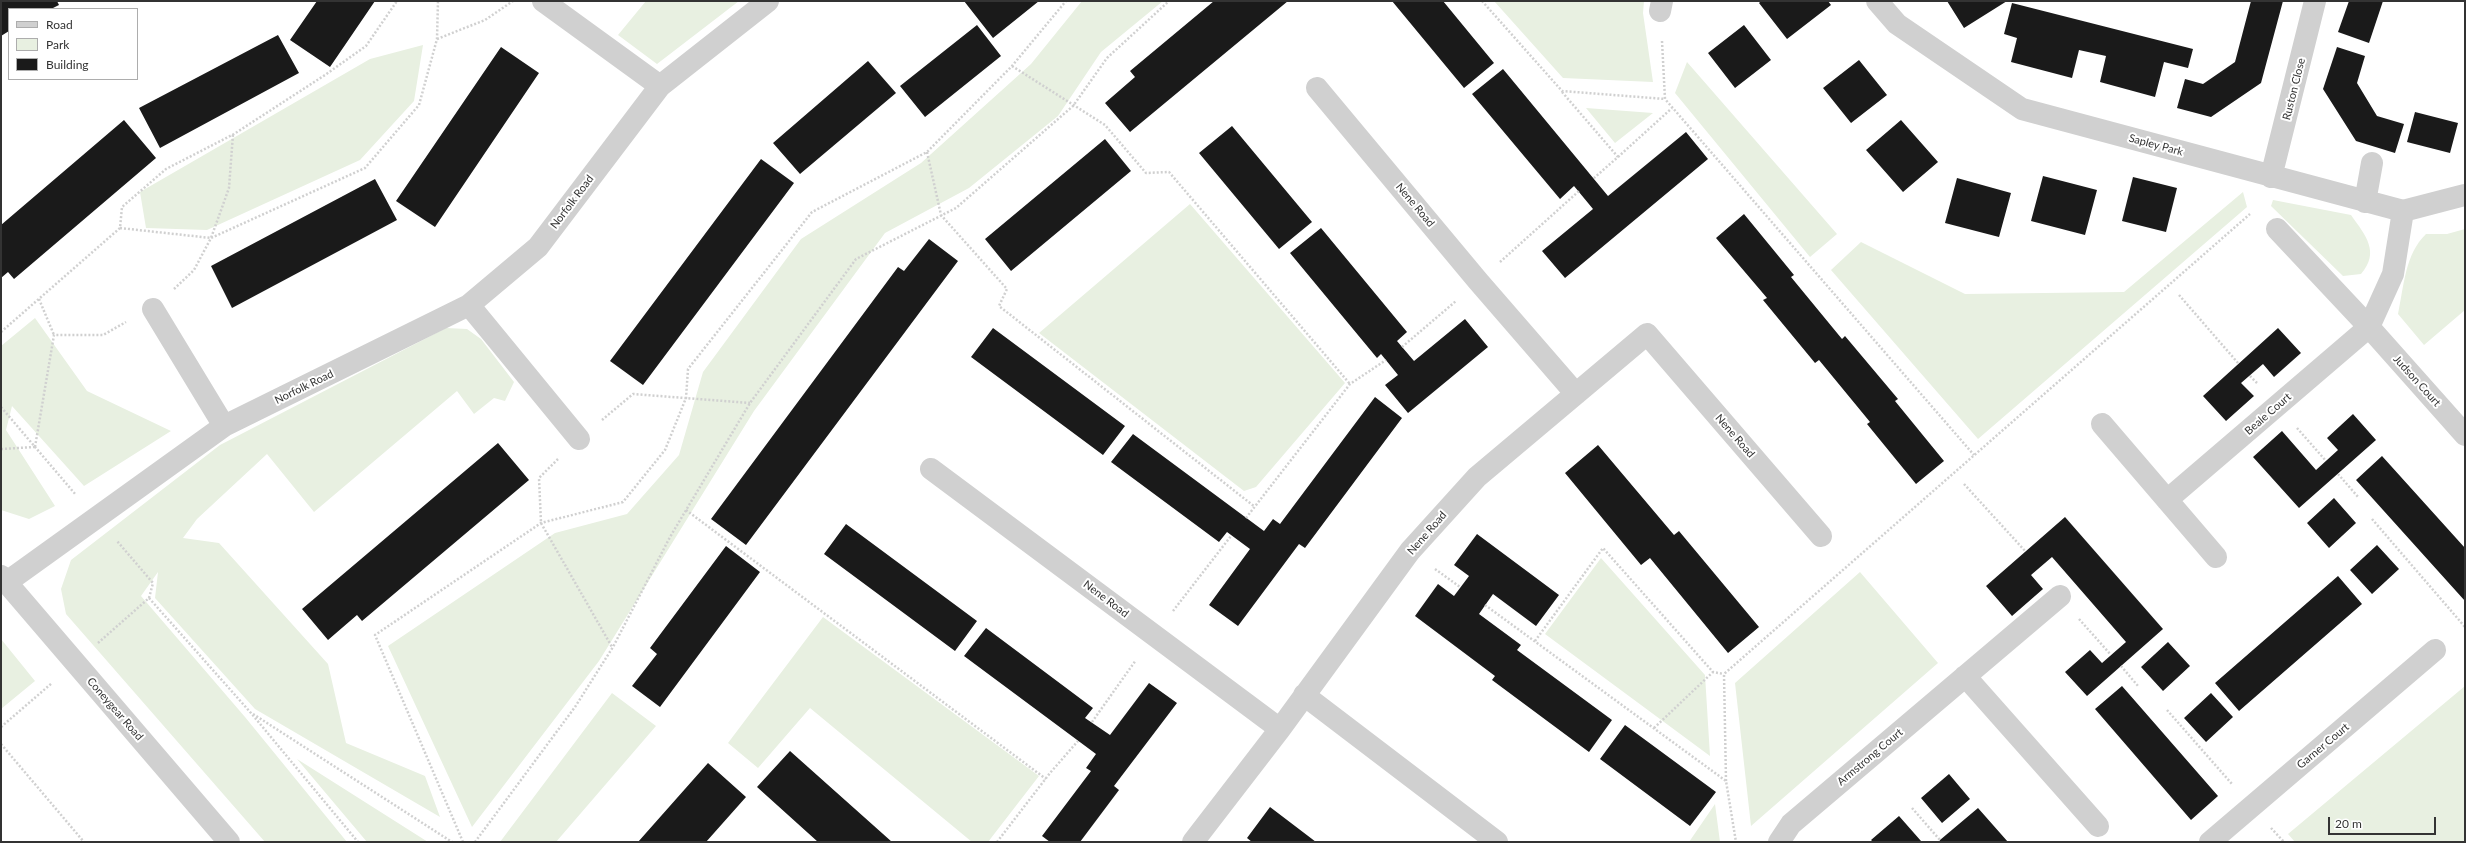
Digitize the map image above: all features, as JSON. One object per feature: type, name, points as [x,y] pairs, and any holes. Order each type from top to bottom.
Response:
[{"type":"street","points":[[543,1],[660,86]]},
{"type":"street","name":"Norfolk Road","points":[[4,579],[224,426],[469,305],[538,247],[660,86],[768,1]]},
{"type":"street","name":"Sapley Park","points":[[1877,1],[1897,24],[2022,109],[2271,177],[2403,211],[2465,195]]},
{"type":"street","name":"Ruston Close","points":[[2271,177],[2315,1]]},
{"type":"street","name":"Nene Road","points":[[1317,88],[1478,281],[1576,394]]},
{"type":"street","points":[[2365,202],[2372,163]]},
{"type":"street","name":"Beale Court","points":[[2167,500],[2369,327],[2393,274],[2403,211]]},
{"type":"street","points":[[2277,229],[2369,327]]},
{"type":"street","points":[[469,305],[579,439]]},
{"type":"street","points":[[153,309],[224,426]]},
{"type":"street","name":"Judson Court","points":[[2369,327],[2465,435]]},
{"type":"street","name":"Nene Road","points":[[1194,842],[1280,730],[1410,551],[1477,477],[1647,334],[1821,536]]},
{"type":"street","points":[[2102,424],[2216,557]]},
{"type":"street","name":"Nene Road","points":[[932,469],[1280,730]]},
{"type":"street","name":"Coneygear Road","points":[[4,579],[226,841]]},
{"type":"street","name":"Armstrong Court","points":[[1779,842],[1791,824],[2060,596]]},
{"type":"street","name":"Garner Court","points":[[2210,842],[2435,650]]},
{"type":"street","points":[[1965,676],[2098,826]]},
{"type":"street","points":[[1304,695],[1497,842]]},
{"type":"path","points":[[1,332],[120,228],[122,207],[166,169],[234,134],[325,75],[366,46],[397,1]]},
{"type":"path","points":[[120,228],[211,238],[365,168],[419,105],[437,40],[438,1]]},
{"type":"path","points":[[437,40],[485,20],[514,1]]},
{"type":"path","points":[[463,842],[375,635],[541,522],[623,502],[665,450],[686,398],[688,370],[812,212],[927,152],[1012,66],[1066,1]]},
{"type":"path","points":[[475,842],[575,707],[613,647],[686,510],[750,403],[856,258],[956,208],[1073,106],[1107,58],[1169,1]]},
{"type":"path","points":[[1482,1],[1618,157]]},
{"type":"path","points":[[1661,6],[1665,99],[1974,455]]},
{"type":"path","points":[[1012,66],[1105,125],[1146,173],[1169,172],[1350,384]]},
{"type":"path","points":[[1562,91],[1665,99]]},
{"type":"path","points":[[1594,178],[1672,108]]},
{"type":"path","points":[[54,335],[103,334],[153,309],[194,270],[211,238],[229,188],[234,134]]},
{"type":"path","points":[[927,152],[941,215],[1007,289],[999,306],[1255,508]]},
{"type":"path","points":[[1736,842],[1726,781],[1724,674],[2263,202],[2271,177]]},
{"type":"path","points":[[2179,295],[2238,363]]},
{"type":"path","points":[[35,447],[54,335],[40,299]]},
{"type":"path","points":[[1246,518],[1350,384],[1386,360]]},
{"type":"path","points":[[613,647],[541,522],[539,478],[579,439],[633,394],[750,403]]},
{"type":"path","points":[[1,408],[81,500]]},
{"type":"path","points":[[1,449],[35,447]]},
{"type":"path","points":[[2338,474],[2359,498]]},
{"type":"path","points":[[1964,484],[2026,552]]},
{"type":"path","points":[[686,510],[1046,779]]},
{"type":"path","points":[[2372,519],[2465,627]]},
{"type":"path","points":[[111,535],[153,583],[149,598],[114,629]]},
{"type":"path","points":[[1535,641],[1603,548],[1713,672],[1724,674]]},
{"type":"path","points":[[149,598],[251,713],[358,842]]},
{"type":"path","points":[[1485,605],[1726,781]]},
{"type":"path","points":[[2120,666],[2138,686]]},
{"type":"path","points":[[1654,728],[1713,672]]},
{"type":"path","points":[[2167,710],[2284,842]]},
{"type":"path","points":[[251,713],[452,842]]},
{"type":"path","points":[[1,727],[12,717]]},
{"type":"path","points":[[997,842],[1078,741]]},
{"type":"path","points":[[1,744],[84,842]]},
{"type":"path","points":[[1912,808],[1940,840]]},
{"type":"green space","points":[[646,1],[739,1],[657,64],[618,35]]},
{"type":"green space","points":[[1082,1],[1163,1],[1101,52],[1058,116],[969,188],[885,233],[754,411],[599,661],[472,827],[388,646],[555,533],[627,514],[679,455],[703,372],[801,239],[921,163],[1031,64]]},
{"type":"green space","points":[[1494,1],[1644,1],[1643,13],[1653,82],[1563,78]]},
{"type":"green space","points":[[423,45],[414,101],[360,160],[207,230],[146,228],[140,192],[370,59]]},
{"type":"green space","points":[[1687,62],[1837,234],[1810,257],[1675,93]]},
{"type":"green space","points":[[1586,108],[1653,113],[1615,143]]},
{"type":"green space","points":[[2243,192],[2247,207],[1978,439],[1831,270],[1861,242],[1965,294],[2124,292]]},
{"type":"green space","points":[[2273,200],[2351,215],[2362,230],[2369,244],[2370,258],[2367,266],[2361,274],[2343,276],[2271,206]]},
{"type":"green space","points":[[1190,204],[1345,383],[1256,487],[1244,491],[1039,333]]},
{"type":"green space","points":[[2465,229],[2465,310],[2424,345],[2398,314],[2409,261],[2419,242],[2426,234],[2447,234]]},
{"type":"green space","points":[[35,318],[87,391],[171,431],[84,486],[12,406],[6,430],[55,506],[29,519],[1,510],[1,346]]},
{"type":"green space","points":[[446,328],[467,329],[481,339],[514,382],[505,401],[494,398],[474,414],[457,391],[314,512],[267,454],[197,519],[183,538],[219,543],[328,664],[346,743],[425,776],[440,817],[255,709],[155,598],[158,572],[141,596],[245,717],[347,842],[265,842],[66,614],[61,589],[71,560],[220,445]]},
{"type":"green space","points":[[1601,558],[1705,675],[1710,756],[1545,634]]},
{"type":"green space","points":[[1860,572],[1938,663],[1751,826],[1735,683]]},
{"type":"green space","points":[[823,617],[1039,776],[988,842],[972,842],[810,708],[758,768],[728,743]]},
{"type":"green space","points":[[1,639],[35,681],[1,709]]},
{"type":"green space","points":[[2465,686],[2465,842],[2295,842],[2288,834]]},
{"type":"green space","points":[[612,693],[656,726],[556,842],[500,842]]},
{"type":"green space","points":[[297,759],[428,842],[367,842]]},
{"type":"green space","points":[[1715,804],[1720,842],[1689,842]]},
{"type":"building","points":[[1,1],[57,1],[59,5],[53,8],[8,8],[8,32],[1,36]]},
{"type":"building","points":[[317,1],[375,1],[330,67],[290,40]]},
{"type":"building","points":[[964,1],[1039,1],[993,38]]},
{"type":"building","points":[[1214,1],[1288,1],[1130,132],[1105,103],[1135,77],[1130,71]]},
{"type":"building","points":[[1392,1],[1443,1],[1494,63],[1464,88]]},
{"type":"building","points":[[1761,1],[1828,1],[1831,5],[1787,39],[1759,3]]},
{"type":"building","points":[[1947,1],[2007,1],[1964,28]]},
{"type":"building","points":[[2251,1],[2283,1],[2261,83],[2211,117],[2177,108],[2185,79],[2203,84],[2235,62]]},
{"type":"building","points":[[2349,1],[2383,1],[2369,43],[2338,32]]},
{"type":"building","points":[[2012,3],[2193,49],[2188,68],[2164,62],[2155,97],[2100,82],[2106,56],[2079,50],[2072,78],[2011,62],[2017,38],[2004,34]]},
{"type":"building","points":[[977,25],[1001,56],[925,117],[900,86]]},
{"type":"building","points":[[1744,25],[1771,60],[1735,88],[1708,53]]},
{"type":"building","points":[[278,35],[299,73],[160,148],[139,108]]},
{"type":"building","points":[[501,47],[539,73],[435,227],[396,201]]},
{"type":"building","points":[[2337,47],[2365,56],[2357,83],[2377,116],[2404,124],[2395,153],[2356,141],[2323,89]]},
{"type":"building","points":[[1859,60],[1887,95],[1851,123],[1823,88]]},
{"type":"building","points":[[868,61],[896,93],[800,174],[773,143]]},
{"type":"building","points":[[1503,69],[1608,196],[1686,132],[1708,159],[1565,278],[1542,251],[1593,209],[1574,186],[1560,199],[1472,94]]},
{"type":"building","points":[[2415,112],[2458,123],[2450,153],[2407,142]]},
{"type":"building","points":[[124,120],[156,158],[14,279],[8,272],[1,278],[1,225]]},
{"type":"building","points":[[1901,120],[1938,162],[1903,192],[1866,150]]},
{"type":"building","points":[[1232,126],[1312,222],[1279,249],[1199,153]]},
{"type":"building","points":[[1105,139],[1131,171],[1011,271],[985,239]]},
{"type":"building","points":[[761,159],[794,183],[643,385],[610,361]]},
{"type":"building","points":[[2043,176],[2097,190],[2085,235],[2031,221]]},
{"type":"building","points":[[2133,177],[2177,188],[2166,232],[2122,221]]},
{"type":"building","points":[[1957,178],[2011,193],[1999,237],[1945,223]]},
{"type":"building","points":[[375,179],[397,220],[232,308],[211,266]]},
{"type":"building","points":[[1744,214],[1794,275],[1791,277],[1842,339],[1845,336],[1898,399],[1895,401],[1944,461],[1916,484],[1867,424],[1870,422],[1819,360],[1815,363],[1763,300],[1767,298],[1716,238]]},
{"type":"building","points":[[1321,228],[1407,332],[1397,341],[1414,361],[1465,319],[1488,347],[1408,413],[1385,385],[1398,375],[1381,354],[1377,358],[1290,253]]},
{"type":"building","points":[[929,239],[958,261],[746,545],[711,519],[898,267],[904,271]]},
{"type":"building","points":[[993,328],[1125,426],[1103,455],[971,357]]},
{"type":"building","points":[[2278,328],[2301,353],[2274,377],[2263,364],[2241,383],[2254,396],[2226,421],[2203,396]]},
{"type":"building","points":[[1375,397],[1402,418],[1305,548],[1299,544],[1238,626],[1209,605],[1250,549],[1227,532],[1219,542],[1111,462],[1133,434],[1264,531],[1273,519],[1280,524]]},
{"type":"building","points":[[2353,414],[2376,440],[2299,508],[2253,457],[2282,431],[2316,470],[2338,450],[2327,438]]},
{"type":"building","points":[[498,443],[529,480],[362,621],[357,615],[328,640],[302,609]]},
{"type":"building","points":[[1598,445],[1674,535],[1679,531],[1759,627],[1728,653],[1650,558],[1641,565],[1565,473]]},
{"type":"building","points":[[2382,456],[2465,548],[2465,601],[2356,480]]},
{"type":"building","points":[[2334,498],[2356,523],[2329,548],[2307,523]]},
{"type":"building","points":[[2065,517],[2163,629],[2087,696],[2065,672],[2090,650],[2102,663],[2126,642],[2052,557],[2031,575],[2043,589],[2012,616],[1986,586]]},
{"type":"building","points":[[846,524],[977,621],[955,651],[824,554]]},
{"type":"building","points":[[1477,534],[1559,595],[1536,626],[1493,594],[1479,614],[1521,645],[1517,650],[1612,720],[1589,752],[1492,680],[1495,676],[1415,616],[1438,584],[1454,596],[1469,576],[1454,565]]},
{"type":"building","points":[[2377,545],[2399,569],[2372,594],[2350,570]]},
{"type":"building","points":[[726,546],[760,572],[660,707],[632,686],[657,654],[650,648]]},
{"type":"building","points":[[2338,576],[2362,604],[2239,711],[2215,683]]},
{"type":"building","points":[[986,628],[1093,708],[1085,718],[1110,735],[1149,683],[1177,703],[1114,786],[1119,790],[1080,842],[1050,842],[1042,836],[1091,771],[1086,768],[1096,754],[964,656]]},
{"type":"building","points":[[2168,642],[2190,666],[2163,691],[2141,667]]},
{"type":"building","points":[[2122,686],[2218,796],[2191,820],[2095,709]]},
{"type":"building","points":[[2211,693],[2233,717],[2206,742],[2184,718]]},
{"type":"building","points":[[1625,725],[1716,792],[1690,826],[1600,759]]},
{"type":"building","points":[[790,751],[892,842],[818,842],[757,787]]},
{"type":"building","points":[[708,763],[746,797],[706,842],[638,842]]},
{"type":"building","points":[[1949,774],[1970,799],[1942,823],[1921,798]]},
{"type":"building","points":[[1270,807],[1316,842],[1252,842],[1247,838]]},
{"type":"building","points":[[1978,808],[2008,842],[1939,842],[1940,840]]},
{"type":"building","points":[[1899,816],[1921,841],[1873,842],[1871,840]]}]
